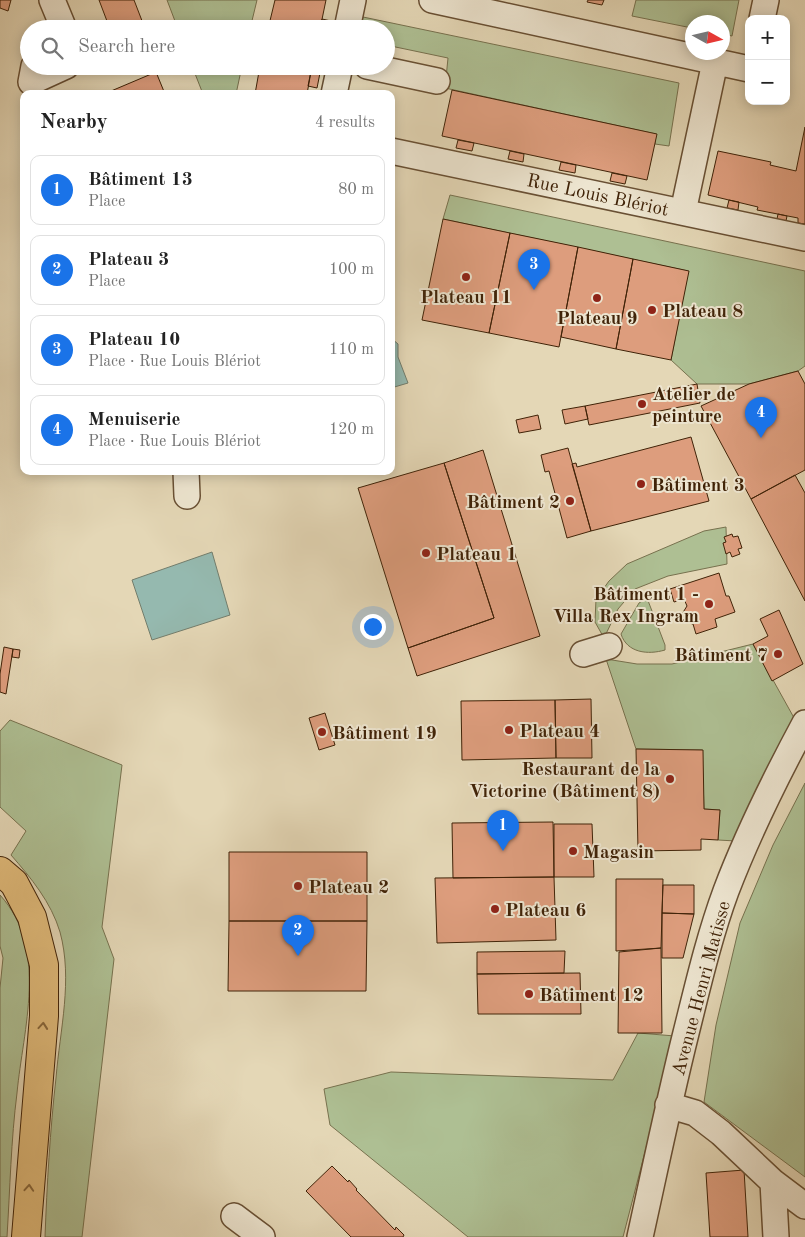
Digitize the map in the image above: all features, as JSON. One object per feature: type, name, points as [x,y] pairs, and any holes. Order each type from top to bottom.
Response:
[{"type":"highway","points":[[0,871],[14,883],[32,917],[44,965],[44,1016],[26,1237]]},
{"type":"street","points":[[52,0],[61,20]]},
{"type":"street","points":[[349,20],[353,0]]},
{"type":"street","points":[[432,0],[745,68]]},
{"type":"street","points":[[763,15],[766,0]]},
{"type":"street","points":[[683,212],[715,62]]},
{"type":"street","points":[[395,72],[437,81]]},
{"type":"street","points":[[32,75],[31,82],[46,75]]},
{"type":"street","points":[[335,90],[338,75]]},
{"type":"street","name":"Rue Louis Blériot","points":[[395,152],[805,238]]},
{"type":"street","points":[[186,475],[187,496]]},
{"type":"street","points":[[583,654],[608,646]]},
{"type":"street","name":"Avenue Henri Matisse","points":[[640,1237],[668,1105],[704,958],[726,891],[752,829],[805,723]]},
{"type":"street","points":[[668,1105],[695,1113],[773,1182],[805,1206]]},
{"type":"street","points":[[773,1182],[776,1237]]},
{"type":"street","points":[[234,1216],[262,1237]]},
{"type":"green space","points":[[167,0],[257,0],[252,20],[175,20]]},
{"type":"green space","points":[[636,0],[739,0],[732,36],[730,36],[730,15],[685,15],[685,27],[632,16]]},
{"type":"green space","points":[[363,17],[377,20],[362,20]]},
{"type":"green space","points":[[395,24],[679,83],[669,146],[655,144],[656,134],[445,88],[448,58],[395,47]]},
{"type":"green space","points":[[196,75],[240,75],[237,90],[201,90]]},
{"type":"green space","points":[[450,195],[805,271],[805,366],[798,371],[749,384],[697,384],[671,360],[688,271],[443,219]]},
{"type":"green space","points":[[726,527],[727,564],[668,576],[635,589],[618,609],[604,638],[595,622],[596,599],[609,581],[627,564],[704,531]]},
{"type":"green space","points":[[647,598],[665,645],[665,650],[658,652],[645,652],[633,649],[621,634],[639,603]]},
{"type":"green space","points":[[753,644],[798,725],[736,841],[718,840],[720,810],[704,809],[702,750],[636,749],[606,659],[637,664],[672,664]]},
{"type":"green space","points":[[10,720],[122,765],[102,927],[114,959],[82,1237],[45,1237],[50,1138],[66,986],[64,950],[56,921],[46,901],[11,855],[26,831],[0,807],[0,731]]},
{"type":"green space","points":[[805,783],[805,1177],[704,1102],[716,1025],[740,923],[773,845]]},
{"type":"green space","points":[[0,895],[15,916],[24,940],[29,990],[13,1129],[7,1237],[0,1237],[0,988],[3,958],[0,946]]},
{"type":"green space","points":[[638,1033],[675,1036],[623,1237],[468,1237],[330,1125],[324,1089],[391,1072],[613,1080]]},
{"type":"water","points":[[395,341],[398,344],[398,357],[408,383],[395,387]]},
{"type":"water","points":[[212,552],[230,615],[152,640],[132,580]]},
{"type":"building","points":[[0,0],[11,0],[8,11],[0,8]]},
{"type":"building","points":[[99,0],[134,0],[142,20],[107,20]]},
{"type":"building","points":[[275,0],[326,0],[322,20],[270,20]]},
{"type":"building","points":[[588,0],[604,0],[602,5],[587,2]]},
{"type":"building","points":[[149,75],[157,75],[163,90],[113,90]]},
{"type":"building","points":[[258,75],[310,75],[308,90],[256,90]]},
{"type":"building","points":[[310,75],[320,75],[317,88],[308,86]]},
{"type":"building","points":[[452,90],[657,134],[647,180],[442,136]]},
{"type":"building","points":[[805,127],[805,224],[798,223],[798,218],[757,210],[758,207],[708,195],[718,151],[771,162],[770,165],[796,171]]},
{"type":"building","points":[[458,140],[474,143],[472,151],[456,148]]},
{"type":"building","points":[[510,151],[524,154],[523,162],[508,159]]},
{"type":"building","points":[[561,162],[576,165],[575,173],[559,170]]},
{"type":"building","points":[[612,173],[627,176],[625,184],[610,181]]},
{"type":"building","points":[[729,200],[739,202],[738,210],[727,208]]},
{"type":"building","points":[[778,214],[787,216],[786,221],[777,219]]},
{"type":"building","name":"Plateau 11","points":[[443,219],[510,233],[489,333],[422,320]]},
{"type":"building","points":[[510,233],[578,247],[559,347],[489,333]]},
{"type":"building","name":"Plateau 9","points":[[578,247],[633,259],[616,349],[561,337]]},
{"type":"building","name":"Plateau 8","points":[[633,259],[689,271],[671,360],[616,349]]},
{"type":"building","points":[[798,371],[805,384],[805,470],[751,499],[701,406],[749,384]]},
{"type":"building","name":"Atelier de peinture","points":[[697,384],[700,403],[589,425],[585,406]]},
{"type":"building","points":[[585,406],[588,419],[565,424],[562,410]]},
{"type":"building","points":[[538,415],[541,429],[519,433],[516,420]]},
{"type":"building","name":"Bâtiment 3","points":[[691,437],[709,501],[591,531],[572,464],[576,463],[577,467]]},
{"type":"building","name":"Bâtiment 2","points":[[568,448],[591,531],[567,538],[549,471],[545,472],[541,455]]},
{"type":"building","points":[[483,450],[540,636],[417,676],[408,648],[494,618],[444,463]]},
{"type":"building","name":"Plateau 1","points":[[444,463],[494,618],[408,648],[358,488]]},
{"type":"building","points":[[795,475],[805,493],[805,601],[751,499]]},
{"type":"building","points":[[732,534],[733,537],[738,536],[742,548],[738,549],[740,554],[732,557],[730,552],[726,554],[723,543],[726,542],[724,537]]},
{"type":"building","name":"Bâtiment 1 - Villa Rex Ingram","points":[[719,573],[726,596],[729,596],[735,612],[715,619],[717,627],[696,634],[693,624],[685,622],[682,614],[687,606],[684,599],[674,602],[670,589]]},
{"type":"building","name":"Bâtiment 7","points":[[779,610],[803,664],[772,681],[753,644],[768,636],[760,619]]},
{"type":"building","points":[[4,647],[13,649],[6,694],[0,692],[0,674]]},
{"type":"building","points":[[13,649],[20,650],[19,658],[12,657]]},
{"type":"building","points":[[591,699],[592,758],[556,758],[555,700]]},
{"type":"building","name":"Plateau 4","points":[[555,700],[556,758],[462,760],[461,701]]},
{"type":"building","name":"Bâtiment 19","points":[[325,713],[335,745],[319,750],[309,718]]},
{"type":"building","name":"Restaurant de la Victorine (Bâtiment 8)","points":[[636,749],[703,750],[704,809],[720,810],[718,840],[701,839],[701,850],[638,851]]},
{"type":"building","points":[[553,822],[554,877],[453,878],[452,823]]},
{"type":"building","name":"Magasin","points":[[554,824],[592,824],[594,877],[554,877]]},
{"type":"building","name":"Plateau 2","points":[[229,852],[367,852],[367,921],[229,921]]},
{"type":"building","name":"Plateau 6","points":[[554,877],[556,940],[437,943],[435,878]]},
{"type":"building","points":[[616,879],[663,879],[661,948],[616,951]]},
{"type":"building","points":[[663,885],[694,885],[694,914],[662,913]]},
{"type":"building","points":[[662,913],[694,914],[683,958],[662,958]]},
{"type":"building","points":[[229,921],[367,921],[366,991],[228,991]]},
{"type":"building","points":[[661,948],[662,1033],[618,1033],[619,952]]},
{"type":"building","points":[[565,951],[564,973],[477,974],[477,952]]},
{"type":"building","name":"Bâtiment 12","points":[[580,973],[581,1014],[478,1014],[477,974]]},
{"type":"building","points":[[332,1166],[348,1182],[349,1180],[356,1190],[395,1230],[396,1227],[404,1235],[403,1237],[351,1237],[306,1191]]},
{"type":"building","points":[[744,1170],[748,1237],[710,1237],[706,1173]]},
{"type":"place","name":"Plateau 11","points":[[466,277]]},
{"type":"place","name":"Plateau 10","points":[[534,290]]},
{"type":"place","name":"Plateau 9","points":[[597,298]]},
{"type":"place","name":"Plateau 8","points":[[652,310]]},
{"type":"place","name":"Atelier de peinture","points":[[642,404]]},
{"type":"place","name":"Menuiserie","points":[[761,438]]},
{"type":"place","name":"Bâtiment 3","points":[[641,484]]},
{"type":"place","name":"Bâtiment 2","points":[[570,501]]},
{"type":"place","name":"Plateau 1","points":[[426,553]]},
{"type":"place","name":"Bâtiment 1 - Villa Rex Ingram","points":[[709,604]]},
{"type":"place","name":"Bâtiment 7","points":[[778,654]]},
{"type":"place","name":"Plateau 4","points":[[509,730]]},
{"type":"place","name":"Bâtiment 19","points":[[322,732]]},
{"type":"place","name":"Restaurant de la Victorine (Bâtiment 8)","points":[[670,779]]},
{"type":"place","name":"Bâtiment 13","points":[[503,851]]},
{"type":"place","name":"Magasin","points":[[573,851]]},
{"type":"place","name":"Plateau 2","points":[[298,886]]},
{"type":"place","name":"Plateau 6","points":[[495,909]]},
{"type":"place","name":"Plateau 3","points":[[298,956]]},
{"type":"place","name":"Bâtiment 12","points":[[529,994]]}]
